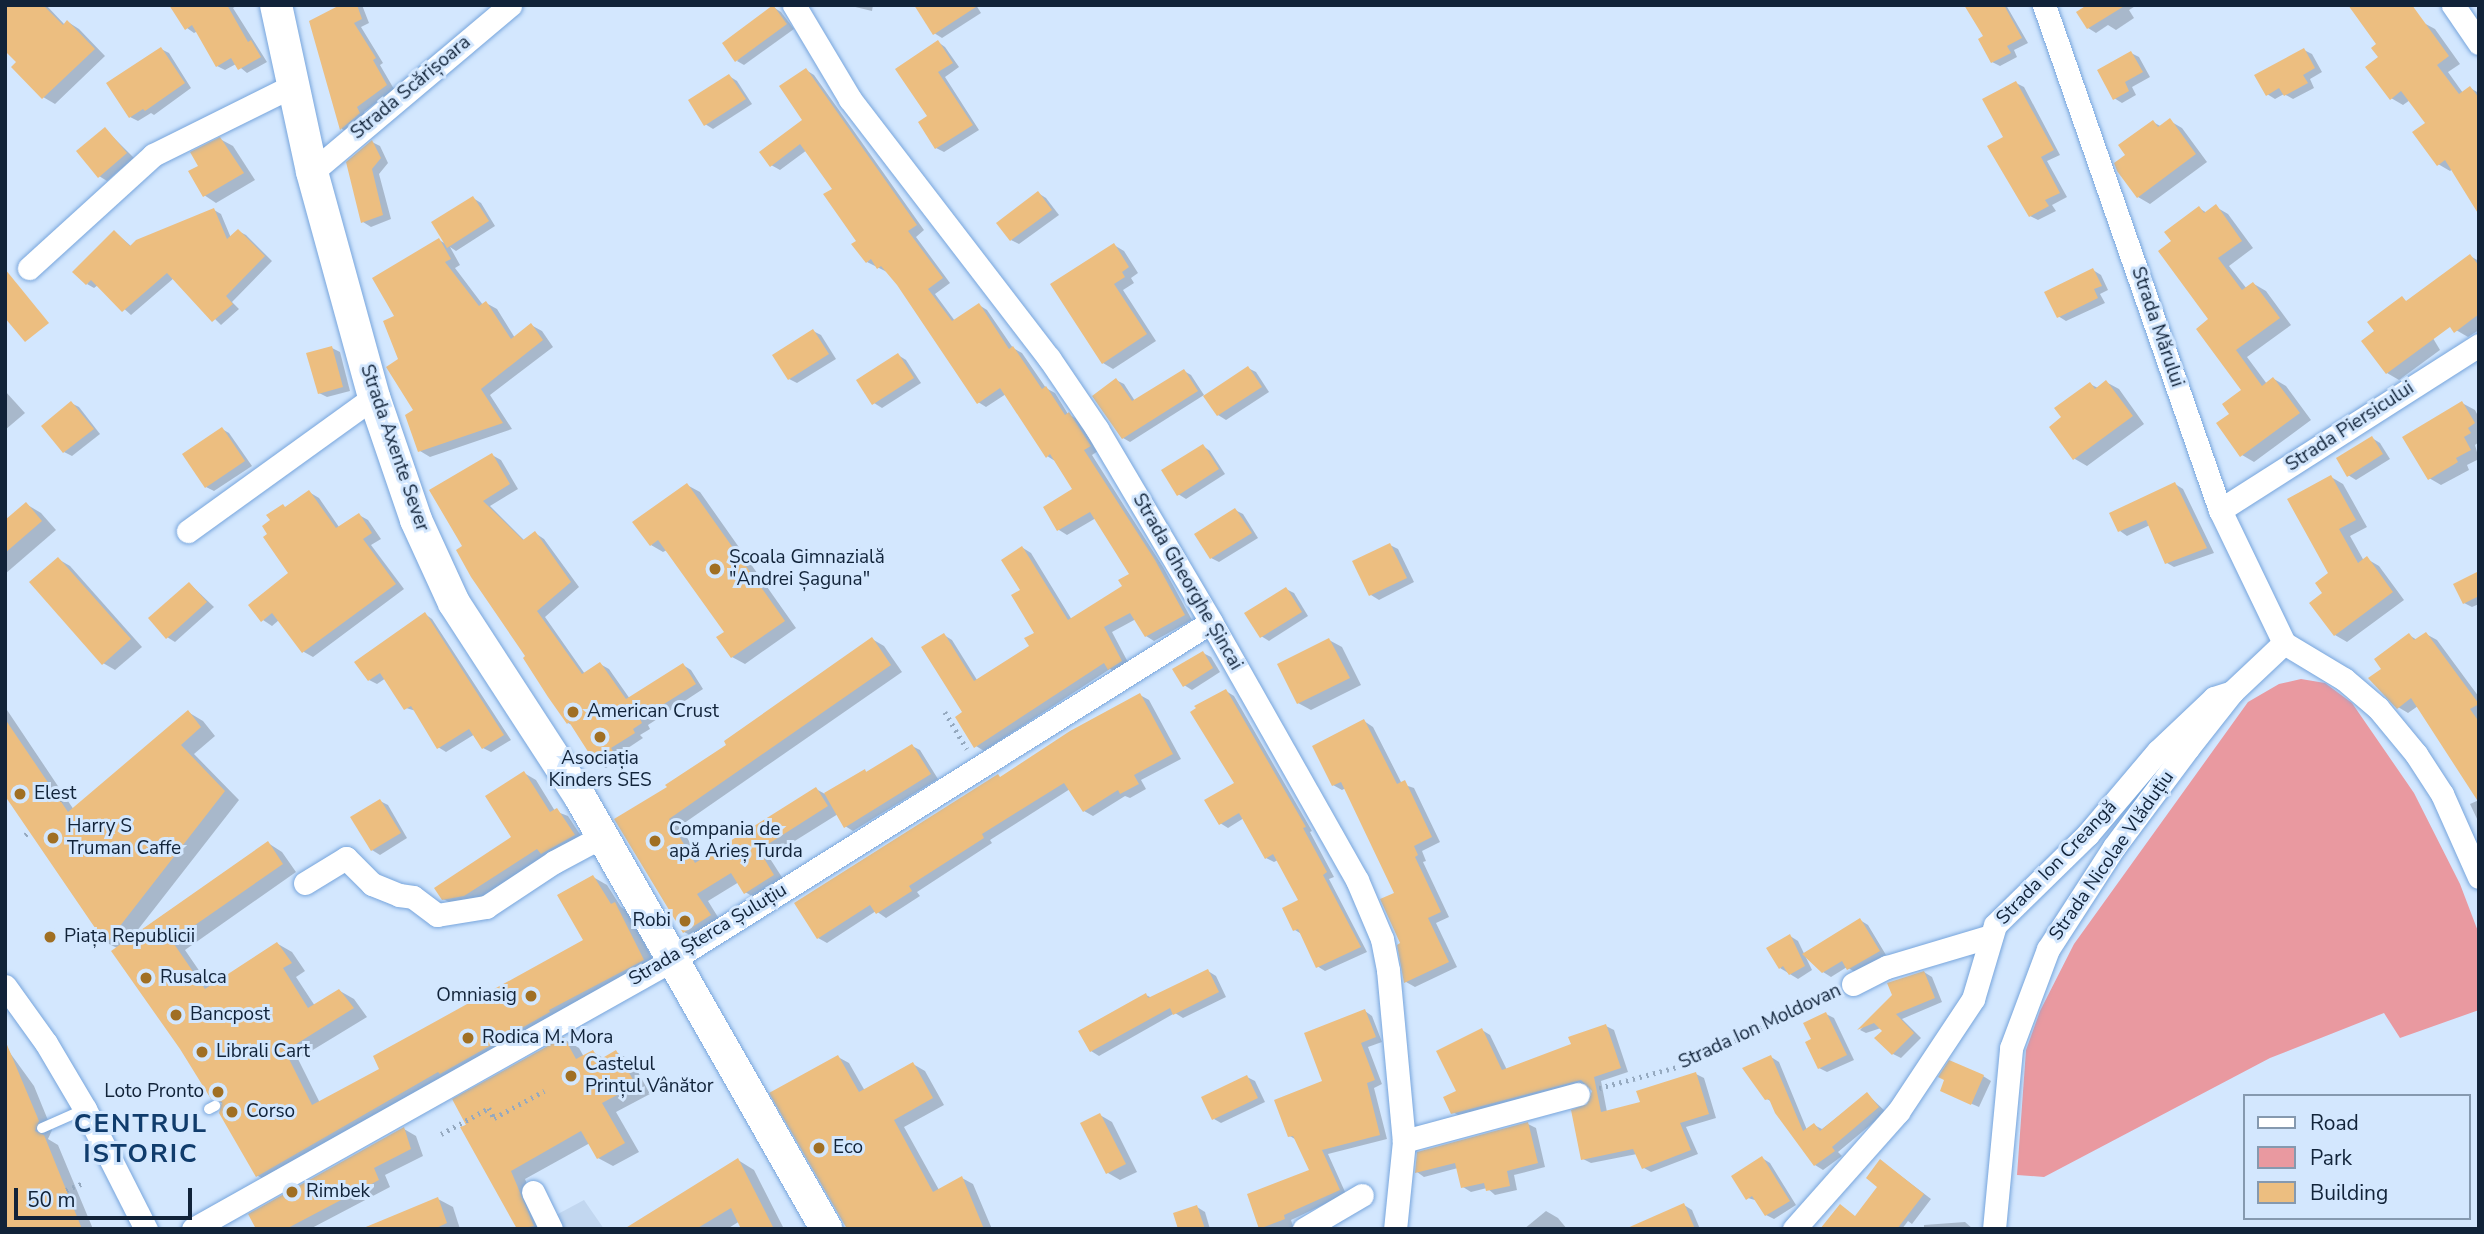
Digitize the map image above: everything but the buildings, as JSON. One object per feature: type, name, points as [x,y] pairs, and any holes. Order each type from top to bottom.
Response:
[{"type":"main road","name":"Strada Axente Sever","points":[[276,5],[312,172],[374,397],[416,520],[454,603],[603,836],[827,1229]]},
{"type":"street","name":"Strada Scărișoara","points":[[312,172],[510,5]]},
{"type":"street","name":"Strada Gheorghe Șincai","points":[[794,5],[850,99],[1063,378],[1097,429],[1211,622],[1357,880],[1381,939],[1388,970],[1405,1141],[1395,1229]]},
{"type":"street","name":"Strada Mărului","points":[[2044,5],[2220,510],[2284,643]]},
{"type":"street","points":[[2452,5],[2479,43]]},
{"type":"street","points":[[29,268],[153,155],[292,86]]},
{"type":"street","name":"Strada Piersicului","points":[[2220,510],[2479,345]]},
{"type":"street","points":[[188,531],[374,397]]},
{"type":"street","name":"Strada Șterca Șuluțiu","points":[[192,1229],[672,960],[1211,622]]},
{"type":"street","points":[[2284,643],[2344,679],[2378,708],[2416,754],[2442,794],[2474,852],[2479,877]]},
{"type":"street","name":"Strada Nicolae Vlăduțiu","points":[[1994,1229],[2011,1048],[2048,949],[2114,847],[2232,692],[2284,643]]},
{"type":"street","name":"Strada Ion Creangă","points":[[1794,1229],[1899,1112],[1973,999],[1994,925],[2087,835],[2158,751],[2214,698],[2232,692]]},
{"type":"street","points":[[305,883],[346,858],[372,884],[399,895],[413,897],[437,915],[486,907],[554,862],[603,836]]},
{"type":"street","name":"Strada Ion Moldovan","points":[[1853,984],[1887,967],[1991,936]]},
{"type":"street","points":[[5,986],[46,1043],[85,1110],[146,1229]]},
{"type":"street","points":[[1405,1141],[1578,1094]]},
{"type":"street","points":[[533,1192],[551,1229]]},
{"type":"street","points":[[1304,1229],[1362,1195]]},
{"type":"lane","points":[[41,1128],[85,1110]]},
{"type":"path","points":[[945,712],[979,767]]},
{"type":"path","points":[[60,801],[66,793]]},
{"type":"path","name":"Strada Ion Moldovan","points":[[1578,1094],[1684,1065],[1853,984]]},
{"type":"path","points":[[442,1134],[489,1108],[494,1118],[544,1091]]},
{"type":"path","points":[[66,1190],[83,1183]]},
{"type":"shaded area","points":[[584,1200],[604,1229],[530,1229]]},
{"type":"green space","points":[[2301,679],[2325,683],[2352,703],[2414,793],[2460,884],[2479,934],[2479,1010],[2400,1038],[2384,1013],[2270,1058],[2044,1177],[2017,1175],[2026,1050],[2040,1011],[2074,944],[2248,702],[2279,684]]},
{"type":"place","name":"Școala Gimnazială \"Andrei Șaguna\"","points":[[715,569]]},
{"type":"place","name":"American Crust","points":[[573,712]]},
{"type":"place","name":"Asociația Kinders SES","points":[[600,737]]},
{"type":"place","name":"Elest","points":[[20,794]]},
{"type":"place","name":"Harry S Truman Caffe","points":[[53,838]]},
{"type":"place","name":"Compania de apă Arieș Turda","points":[[655,841]]},
{"type":"place","name":"Robi","points":[[685,921]]},
{"type":"place","name":"Piața Republicii","points":[[50,937]]},
{"type":"place","name":"Rusalca","points":[[146,978]]},
{"type":"place","name":"Omniasig","points":[[531,996]]},
{"type":"place","name":"Bancpost","points":[[176,1015]]},
{"type":"place","name":"Rodica M. Mora","points":[[468,1038]]},
{"type":"place","name":"Librali Cart","points":[[202,1052]]},
{"type":"place","name":"Castelul Prințul Vânător","points":[[571,1076]]},
{"type":"place","name":"Loto Pronto","points":[[218,1092]]},
{"type":"place","name":"Corso","points":[[232,1112]]},
{"type":"place","name":"Eco","points":[[819,1148]]},
{"type":"place","name":"Rimbek","points":[[292,1192]]},
{"type":"district","name":"CENTRUL ISTORIC","points":[[141,1139]]}]
